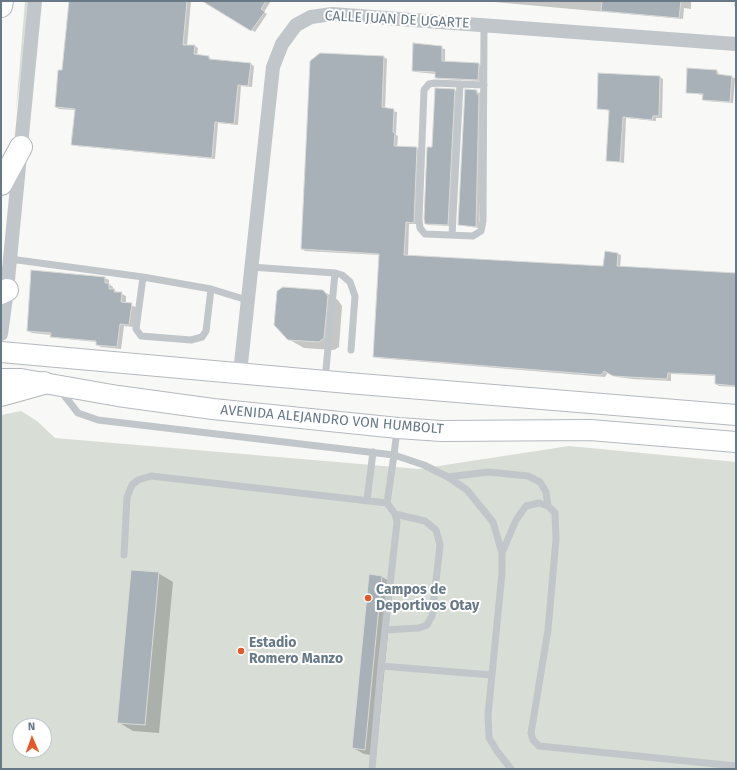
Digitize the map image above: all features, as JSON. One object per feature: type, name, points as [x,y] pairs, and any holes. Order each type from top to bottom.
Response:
[{"type":"highway","points":[[1,6],[2,1]]},
{"type":"highway","points":[[1,184],[22,147]]},
{"type":"highway","points":[[1,395],[51,385]]},
{"type":"main road","points":[[1,352],[325,381],[736,415]]},
{"type":"main road","name":"AVENIDA ALEJANDRO VON HUMBOLT","points":[[1,379],[21,379],[118,396],[206,408],[398,428],[441,431],[590,430],[736,442]]},
{"type":"street","points":[[1,334],[4,291],[10,259],[22,147],[35,1]]},
{"type":"street","name":"CALLE JUAN DE UGARTE","points":[[240,373],[273,67],[282,44],[296,25],[311,17],[332,14],[736,44]]},
{"type":"lane","points":[[484,25],[484,85],[483,220],[481,231],[473,236],[425,234],[420,228],[424,90],[429,84],[435,83],[484,85]]},
{"type":"lane","points":[[452,235],[460,84]]},
{"type":"lane","points":[[10,259],[143,277],[211,289],[247,300]]},
{"type":"lane","points":[[251,267],[335,273],[342,275],[350,282],[355,296],[351,350]]},
{"type":"lane","points":[[325,381],[335,273]]},
{"type":"lane","points":[[143,277],[136,330],[142,336],[191,340],[202,337],[206,331],[211,289]]},
{"type":"lane","points":[[51,385],[78,413],[98,420],[394,454],[448,476],[467,490],[493,522],[502,553],[502,572],[488,715],[490,738],[497,751],[511,769]]},
{"type":"lane","points":[[372,769],[381,666],[397,522],[395,514],[387,503],[398,428]]},
{"type":"lane","points":[[367,500],[373,452]]},
{"type":"lane","points":[[448,476],[488,472],[528,476],[540,482],[546,492],[548,506]]},
{"type":"lane","points":[[124,555],[127,497],[132,485],[138,480],[151,476],[387,503]]},
{"type":"lane","points":[[502,553],[516,520],[526,506],[539,503],[548,506],[555,513],[556,539],[548,630],[531,733],[533,740],[539,746],[736,766]]},
{"type":"lane","points":[[385,630],[419,628],[427,624],[432,616],[440,545],[436,530],[425,522],[395,514]]},
{"type":"lane","points":[[381,666],[492,675]]},
{"type":"shaded area","points":[[25,1],[31,1],[16,110]]},
{"type":"shaded area","name":"Campos de Deportivos Otay","points":[[21,411],[37,421],[55,438],[419,469],[569,446],[736,462],[736,769],[1,769],[1,415]]},
{"type":"building","points":[[69,1],[187,1],[183,45],[195,45],[194,54],[209,56],[209,59],[251,63],[248,86],[238,85],[234,124],[215,122],[212,158],[71,145],[75,109],[55,107],[58,70],[62,70]]},
{"type":"building","points":[[202,1],[266,1],[261,9],[265,12],[251,31]]},
{"type":"building","points":[[602,1],[681,1],[679,18],[601,11]]},
{"type":"building","points":[[413,43],[442,46],[442,61],[479,63],[478,80],[435,78],[435,72],[412,71]]},
{"type":"building","points":[[320,53],[384,56],[382,107],[394,109],[394,146],[417,147],[414,223],[406,222],[404,255],[603,266],[605,251],[618,253],[617,266],[736,273],[736,386],[715,384],[715,375],[668,373],[667,379],[629,377],[613,376],[604,371],[601,375],[373,357],[379,254],[301,249],[310,61]]},
{"type":"building","points":[[687,68],[717,70],[717,74],[732,76],[730,102],[702,100],[703,94],[686,93]]},
{"type":"building","points":[[598,73],[660,76],[659,116],[653,116],[652,120],[623,117],[620,162],[606,161],[609,110],[597,109]]},
{"type":"building","points":[[435,88],[455,89],[448,225],[425,224],[424,219],[427,147],[432,147]]},
{"type":"building","points":[[465,89],[477,90],[477,94],[479,94],[476,227],[458,225]]},
{"type":"building","points":[[31,270],[105,277],[105,283],[109,283],[109,289],[115,289],[114,292],[122,292],[121,302],[132,303],[129,325],[120,324],[117,347],[96,345],[96,341],[50,337],[51,333],[27,331]]},
{"type":"building","points":[[283,287],[323,290],[328,296],[324,338],[319,342],[288,340],[274,325],[277,291]]},
{"type":"building","points":[[131,570],[159,572],[145,725],[117,723]]},
{"type":"building","points":[[369,574],[382,576],[365,750],[352,748]]},
{"type":"place","name":"Campos de Deportivos Otay","points":[[368,598]]},
{"type":"place","name":"Estadio Romero Manzo","points":[[241,651]]}]
